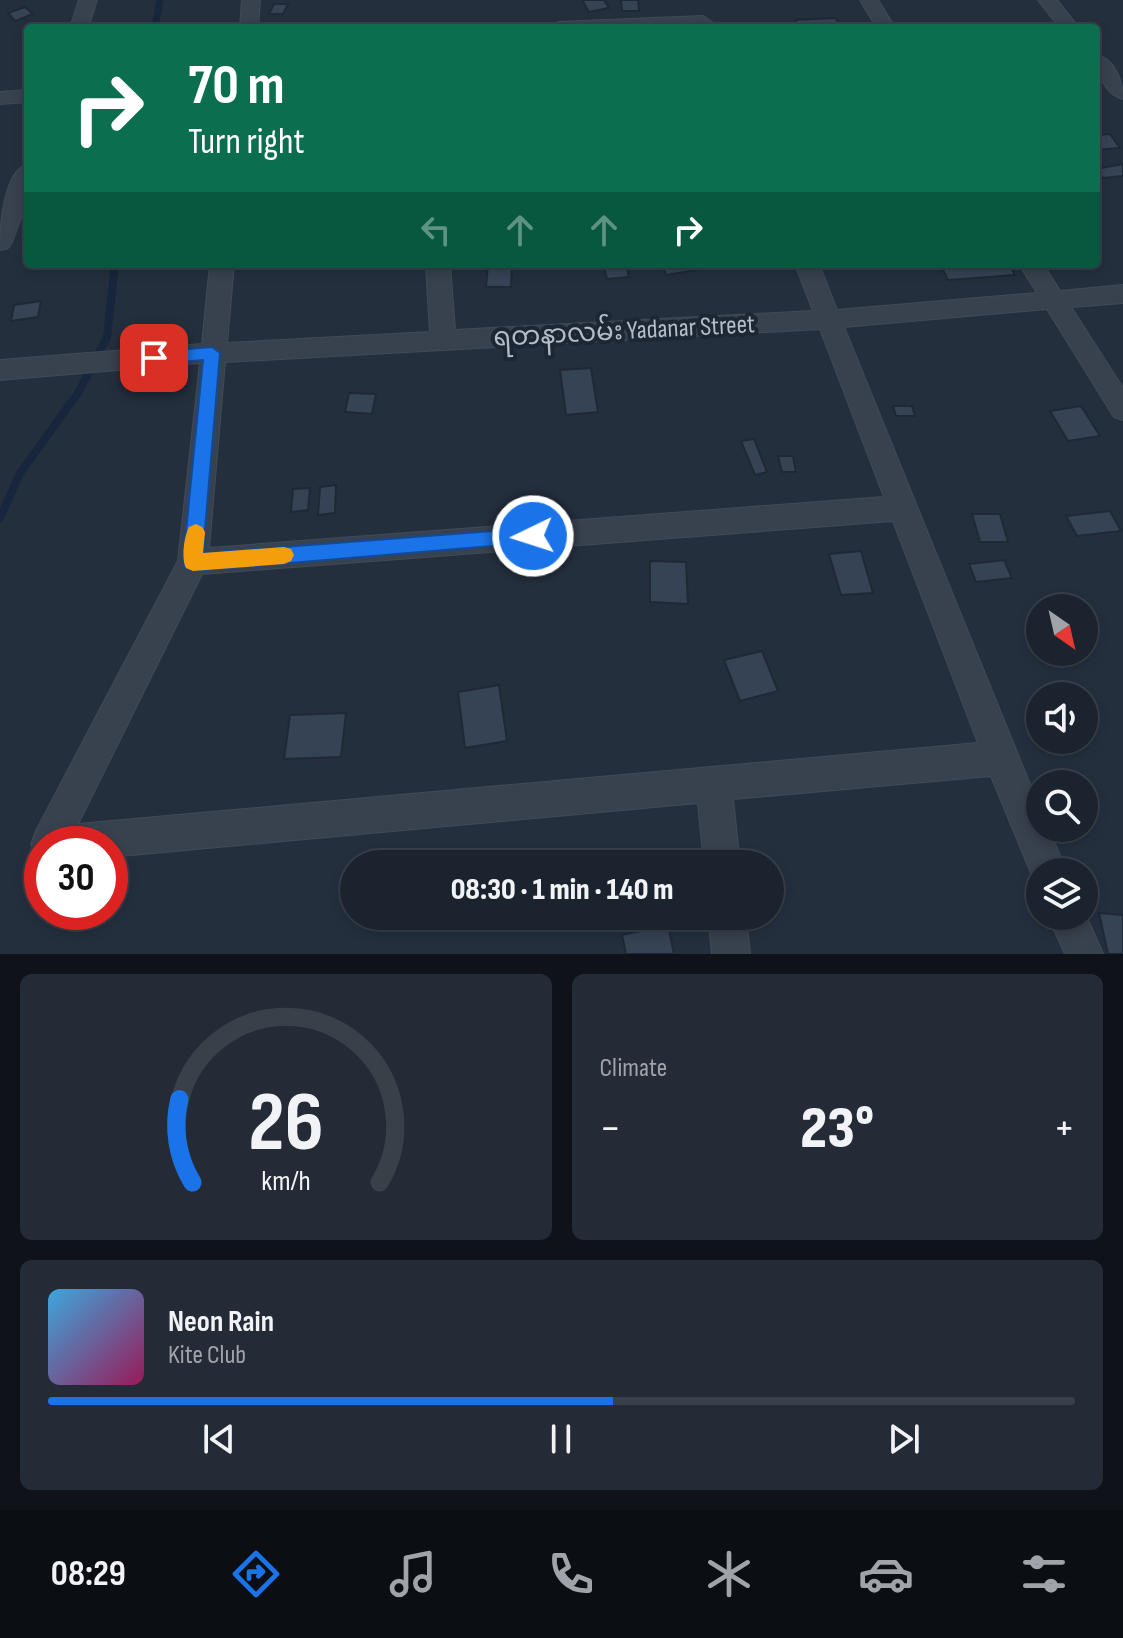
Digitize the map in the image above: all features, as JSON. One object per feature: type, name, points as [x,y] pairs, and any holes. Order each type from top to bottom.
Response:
[{"type":"street","points":[[80,24],[88,0]]},
{"type":"street","points":[[249,24],[251,0]]},
{"type":"street","points":[[693,0],[704,24]]},
{"type":"street","points":[[869,0],[884,24]]},
{"type":"street","points":[[1047,0],[1067,24]]},
{"type":"street","points":[[1100,65],[1123,93]]},
{"type":"street","points":[[0,98],[24,96]]},
{"type":"street","points":[[0,242],[24,181]]},
{"type":"street","points":[[61,826],[193,562],[222,268]]},
{"type":"street","points":[[438,268],[443,340]]},
{"type":"street","points":[[809,268],[1043,858]]},
{"type":"street","points":[[1033,268],[1123,410]]},
{"type":"street","name":"ရတနာလမ်း Yadanar Street","points":[[0,370],[212,353],[831,319],[1123,294]]},
{"type":"street","points":[[193,562],[904,508]]},
{"type":"street","points":[[128,837],[1001,758]]},
{"type":"street","points":[[714,784],[721,850]]},
{"type":"street","points":[[728,930],[731,954]]},
{"type":"street","points":[[1073,930],[1084,954]]},
{"type":"building","points":[[582,0],[604,0],[609,8],[589,12]]},
{"type":"building","points":[[621,0],[638,0],[639,11],[622,11]]},
{"type":"building","points":[[274,4],[288,4],[283,14],[269,14]]},
{"type":"building","points":[[25,7],[33,14],[15,21],[8,13]]},
{"type":"building","points":[[836,18],[838,24],[797,24],[795,20]]},
{"type":"building","points":[[1110,134],[1120,148],[1100,150],[1100,135]]},
{"type":"building","points":[[1123,164],[1123,176],[1103,178],[1100,168]]},
{"type":"building","points":[[488,268],[512,268],[511,287],[486,287]]},
{"type":"building","points":[[604,268],[627,268],[629,277],[607,279]]},
{"type":"building","points":[[663,268],[697,270],[666,275]]},
{"type":"building","points":[[942,268],[1011,268],[1015,275],[948,280]]},
{"type":"building","points":[[41,301],[38,317],[11,321],[14,305]]},
{"type":"building","points":[[591,368],[598,412],[566,415],[560,370]]},
{"type":"building","points":[[349,393],[376,394],[372,414],[345,412]]},
{"type":"building","points":[[893,406],[912,406],[915,416],[896,416]]},
{"type":"building","points":[[1081,406],[1100,436],[1068,441],[1050,411]]},
{"type":"building","points":[[754,439],[767,472],[755,475],[741,441]]},
{"type":"building","points":[[778,456],[793,456],[796,472],[782,472]]},
{"type":"building","points":[[336,485],[335,513],[318,515],[320,487]]},
{"type":"building","points":[[310,488],[308,510],[291,512],[293,489]]},
{"type":"building","points":[[1110,511],[1121,531],[1077,536],[1066,516]]},
{"type":"building","points":[[972,514],[1000,514],[1008,542],[980,542]]},
{"type":"building","points":[[861,551],[873,593],[841,595],[829,554]]},
{"type":"building","points":[[1004,560],[1012,578],[976,582],[969,564]]},
{"type":"building","points":[[650,561],[686,562],[688,604],[650,602]]},
{"type":"building","points":[[762,651],[778,691],[740,701],[724,660]]},
{"type":"building","points":[[499,685],[507,741],[465,748],[458,692]]},
{"type":"building","points":[[346,713],[341,757],[284,759],[290,715]]},
{"type":"building","points":[[1099,913],[1123,915],[1123,954],[1108,954]]},
{"type":"building","points":[[645,930],[669,930],[674,954],[626,954],[622,935]]},
{"type":"waterway","points":[[156,24],[160,0]]},
{"type":"waterway","points":[[0,518],[20,473],[78,393],[107,337],[115,268]]},
{"type":"slow traffic","points":[[196,532],[193,562],[284,555]]},
{"type":"route","points":[[154,358],[212,353],[193,562],[533,536]]}]
